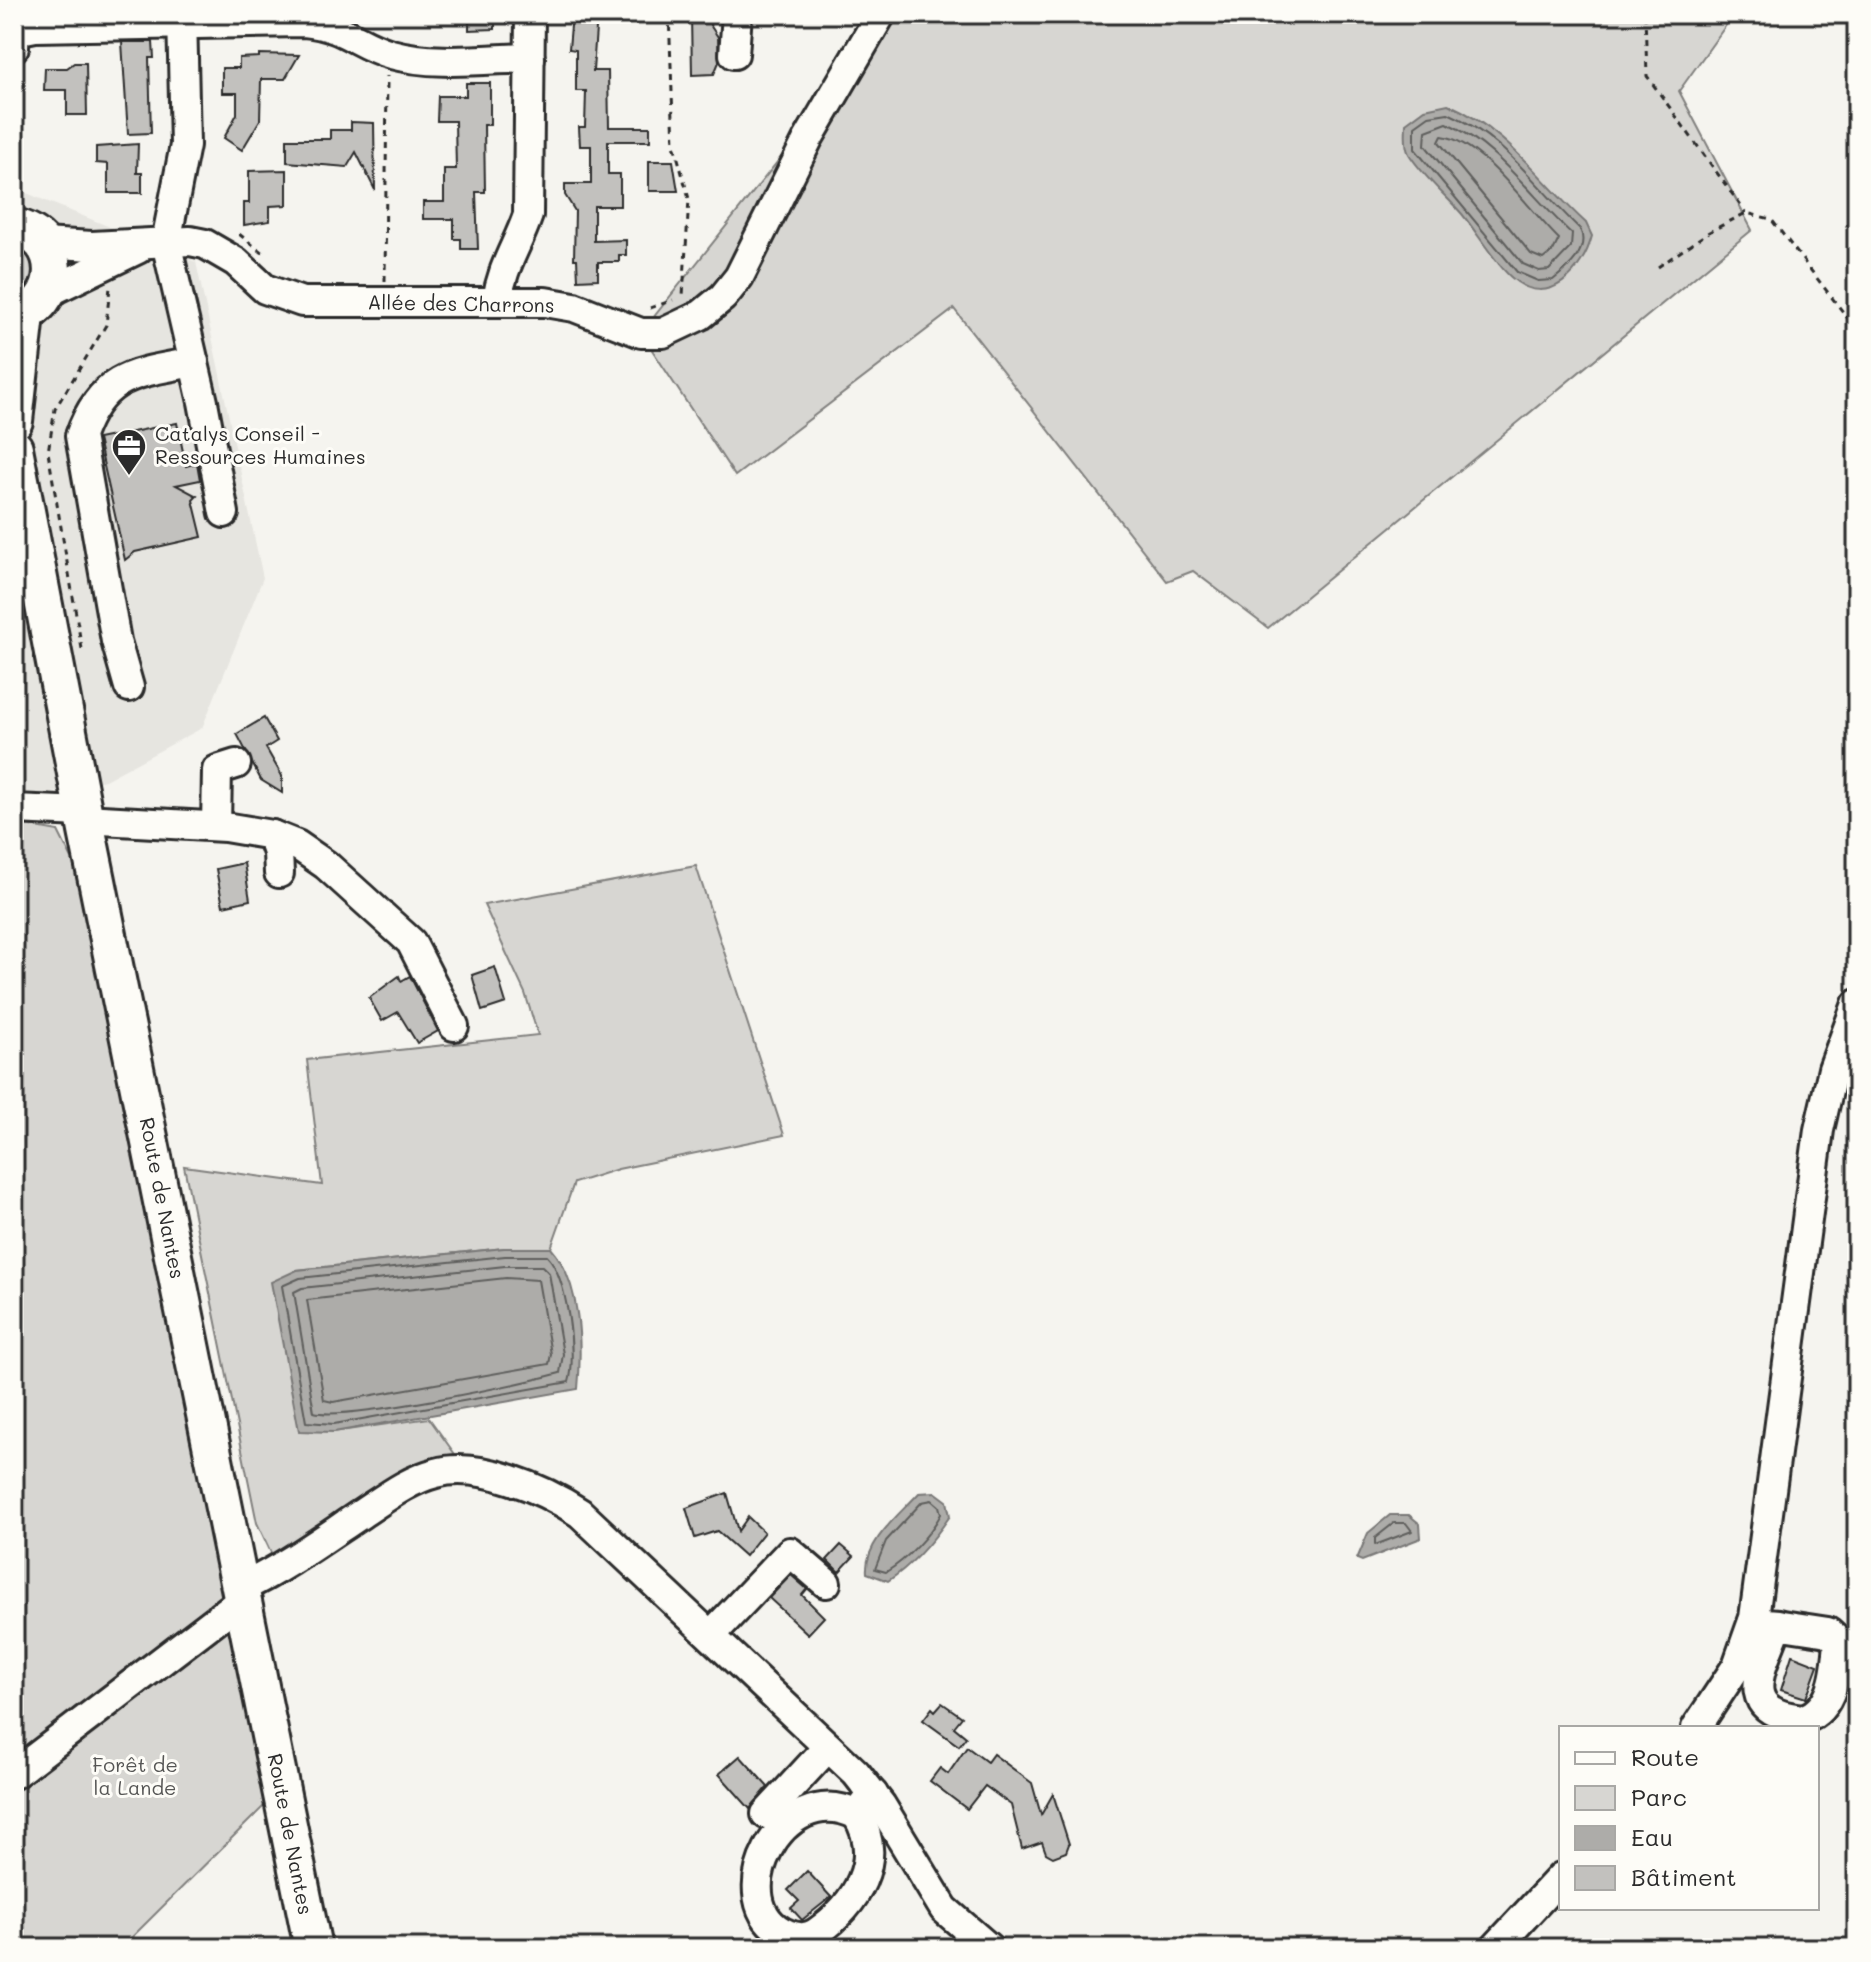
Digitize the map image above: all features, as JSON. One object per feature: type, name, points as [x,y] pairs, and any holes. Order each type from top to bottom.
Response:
[{"type":"main road","points":[[14,421],[30,308],[53,266],[29,235]]},
{"type":"main road","name":"Route de Nantes","points":[[14,448],[84,816],[313,1948]]},
{"type":"street","points":[[497,301],[503,265],[520,239],[528,215],[530,14]]},
{"type":"street","points":[[734,54],[737,14]]},
{"type":"street","name":"Allée des Charrons","points":[[29,235],[205,244],[236,262],[265,289],[302,302],[545,302],[574,307],[641,333],[663,333],[701,315],[739,277],[808,139],[880,15]]},
{"type":"street","points":[[14,47],[15,31],[35,27],[182,19],[324,24],[340,28],[388,52],[416,59],[530,58]]},
{"type":"street","points":[[182,19],[185,145],[158,243],[194,362],[224,513]]},
{"type":"street","points":[[30,308],[100,267],[158,243]]},
{"type":"street","points":[[129,687],[116,641],[80,436],[85,422],[115,382],[129,374],[194,362]]},
{"type":"street","points":[[216,826],[217,770],[236,764]]},
{"type":"street","points":[[14,809],[216,826],[272,835],[297,845],[326,865],[411,942],[454,1026]]},
{"type":"street","points":[[272,835],[278,853],[279,873]]},
{"type":"street","points":[[1697,1726],[1766,1623],[1819,1130],[1830,1078],[1857,1004]]},
{"type":"street","points":[[14,1774],[275,1570],[408,1484],[437,1472],[464,1471],[534,1486],[570,1506],[828,1747],[865,1804],[944,1909],[989,1948]]},
{"type":"street","points":[[711,1635],[790,1552],[826,1583]]},
{"type":"street","points":[[766,1814],[828,1747]]},
{"type":"street","points":[[865,1804],[870,1859],[853,1895],[814,1934],[792,1936],[777,1930],[761,1905],[758,1885],[760,1868],[770,1844],[786,1824],[803,1812],[865,1804]]},
{"type":"street","points":[[1495,1948],[1559,1879]]},
{"type":"path","points":[[669,14],[674,144],[689,199],[683,296]]},
{"type":"path","points":[[1645,14],[1647,76],[1746,213],[1771,219],[1857,330]]},
{"type":"path","points":[[385,283],[388,52]]},
{"type":"path","points":[[1658,267],[1709,232],[1746,213]]},
{"type":"path","points":[[83,654],[48,452],[55,409],[106,325],[111,290],[100,267]]},
{"type":"shaded area","points":[[19,190],[196,262],[263,578],[202,728],[105,780],[24,800],[14,798],[14,193]]},
{"type":"green space","points":[[895,14],[1734,14],[1679,91],[1752,230],[1268,628],[1193,571],[1167,581],[954,309],[735,476],[641,333]]},
{"type":"green space","points":[[14,240],[29,247],[38,283],[14,304]]},
{"type":"green space","name":"Forêt de la Lande","points":[[14,823],[58,831],[75,865],[243,1599],[264,1806],[121,1948],[14,1948]]},
{"type":"green space","points":[[696,866],[784,1135],[618,1169],[574,1183],[551,1248],[504,1248],[297,1270],[334,1432],[429,1418],[462,1464],[418,1470],[322,1522],[273,1557],[257,1523],[184,1166],[322,1185],[307,1060],[538,1035],[525,993],[484,905]]},
{"type":"water","points":[[1448,104],[1469,115],[1505,142],[1586,223],[1592,236],[1587,249],[1581,262],[1562,282],[1539,290],[1526,287],[1512,278],[1462,214],[1414,162],[1407,151],[1406,123],[1425,109]]},
{"type":"water","points":[[504,1248],[551,1248],[561,1262],[574,1296],[577,1315],[580,1353],[578,1389],[334,1432],[299,1431],[271,1282],[297,1270]]},
{"type":"water","points":[[935,1492],[947,1501],[950,1516],[929,1543],[888,1581],[867,1573],[871,1550],[885,1529],[919,1493]]},
{"type":"water","points":[[1390,1515],[1409,1515],[1420,1524],[1421,1538],[1362,1561],[1357,1559],[1368,1533]]},
{"type":"building","points":[[469,14],[495,14],[495,29],[469,30]]},
{"type":"building","points":[[572,14],[597,14],[593,71],[608,71],[609,127],[650,127],[650,141],[608,141],[608,174],[620,174],[620,206],[594,206],[594,241],[626,240],[626,255],[619,255],[619,262],[598,262],[598,279],[578,280],[577,259],[574,259],[575,211],[565,195],[565,184],[591,184],[591,146],[580,146],[579,127],[585,127],[586,91],[576,91],[576,50],[569,49]]},
{"type":"building","points":[[691,14],[710,14],[710,25],[718,37],[719,62],[714,74],[692,75]]},
{"type":"building","points":[[122,42],[153,42],[154,58],[149,58],[151,133],[128,134]]},
{"type":"building","points":[[259,54],[299,55],[285,79],[261,79],[260,120],[242,150],[224,138],[237,114],[237,93],[222,93],[222,68],[239,68],[239,58],[259,57]]},
{"type":"building","points":[[74,63],[86,63],[87,115],[67,115],[67,90],[44,90],[45,68],[67,68]]},
{"type":"building","points":[[466,83],[490,83],[490,125],[484,125],[485,192],[476,192],[478,249],[461,249],[461,239],[454,239],[454,219],[423,219],[423,202],[444,202],[444,169],[456,169],[455,121],[437,121],[438,96],[466,96]]},
{"type":"building","points":[[351,122],[374,123],[375,190],[356,152],[347,167],[287,162],[287,139],[330,139],[330,130],[351,130]]},
{"type":"building","points":[[138,144],[137,173],[142,173],[142,193],[108,193],[108,164],[96,163],[96,147]]},
{"type":"building","points":[[649,161],[673,161],[678,191],[649,191]]},
{"type":"building","points":[[287,170],[287,205],[270,206],[270,221],[244,225],[244,203],[249,203],[249,171]]},
{"type":"building","points":[[177,423],[186,466],[197,463],[200,480],[176,485],[197,496],[193,500],[202,537],[135,552],[125,560],[98,439]]},
{"type":"building","points":[[264,718],[277,741],[266,748],[282,776],[282,793],[261,780],[237,734]]},
{"type":"building","points":[[244,863],[250,900],[223,906],[216,869]]},
{"type":"building","points":[[495,967],[506,1003],[482,1011],[472,975]]},
{"type":"building","points":[[399,976],[401,981],[410,976],[438,1031],[417,1043],[398,1012],[382,1021],[369,998]]},
{"type":"building","points":[[727,1493],[738,1531],[748,1517],[764,1532],[745,1556],[717,1531],[695,1538],[686,1508]]},
{"type":"building","points":[[841,1545],[854,1556],[839,1572],[827,1560]]},
{"type":"building","points":[[791,1575],[807,1589],[802,1595],[824,1617],[808,1634],[769,1598]]},
{"type":"building","points":[[1792,1655],[1818,1665],[1806,1698],[1781,1690]]},
{"type":"building","points":[[942,1703],[962,1717],[954,1727],[966,1737],[959,1746],[923,1720],[932,1708],[935,1711]]},
{"type":"building","points":[[967,1747],[987,1762],[993,1754],[1032,1783],[1041,1815],[1053,1794],[1069,1844],[1066,1852],[1053,1857],[1046,1853],[1042,1842],[1022,1849],[1011,1805],[985,1786],[967,1809],[930,1781],[940,1768],[948,1774]]},
{"type":"building","points":[[740,1756],[768,1787],[750,1809],[719,1774]]},
{"type":"building","points":[[807,1871],[831,1897],[802,1920],[791,1908],[799,1901],[788,1890]]},
{"type":"place","name":"Catalys Conseil - Ressources Humaines","points":[[129,477]]}]
